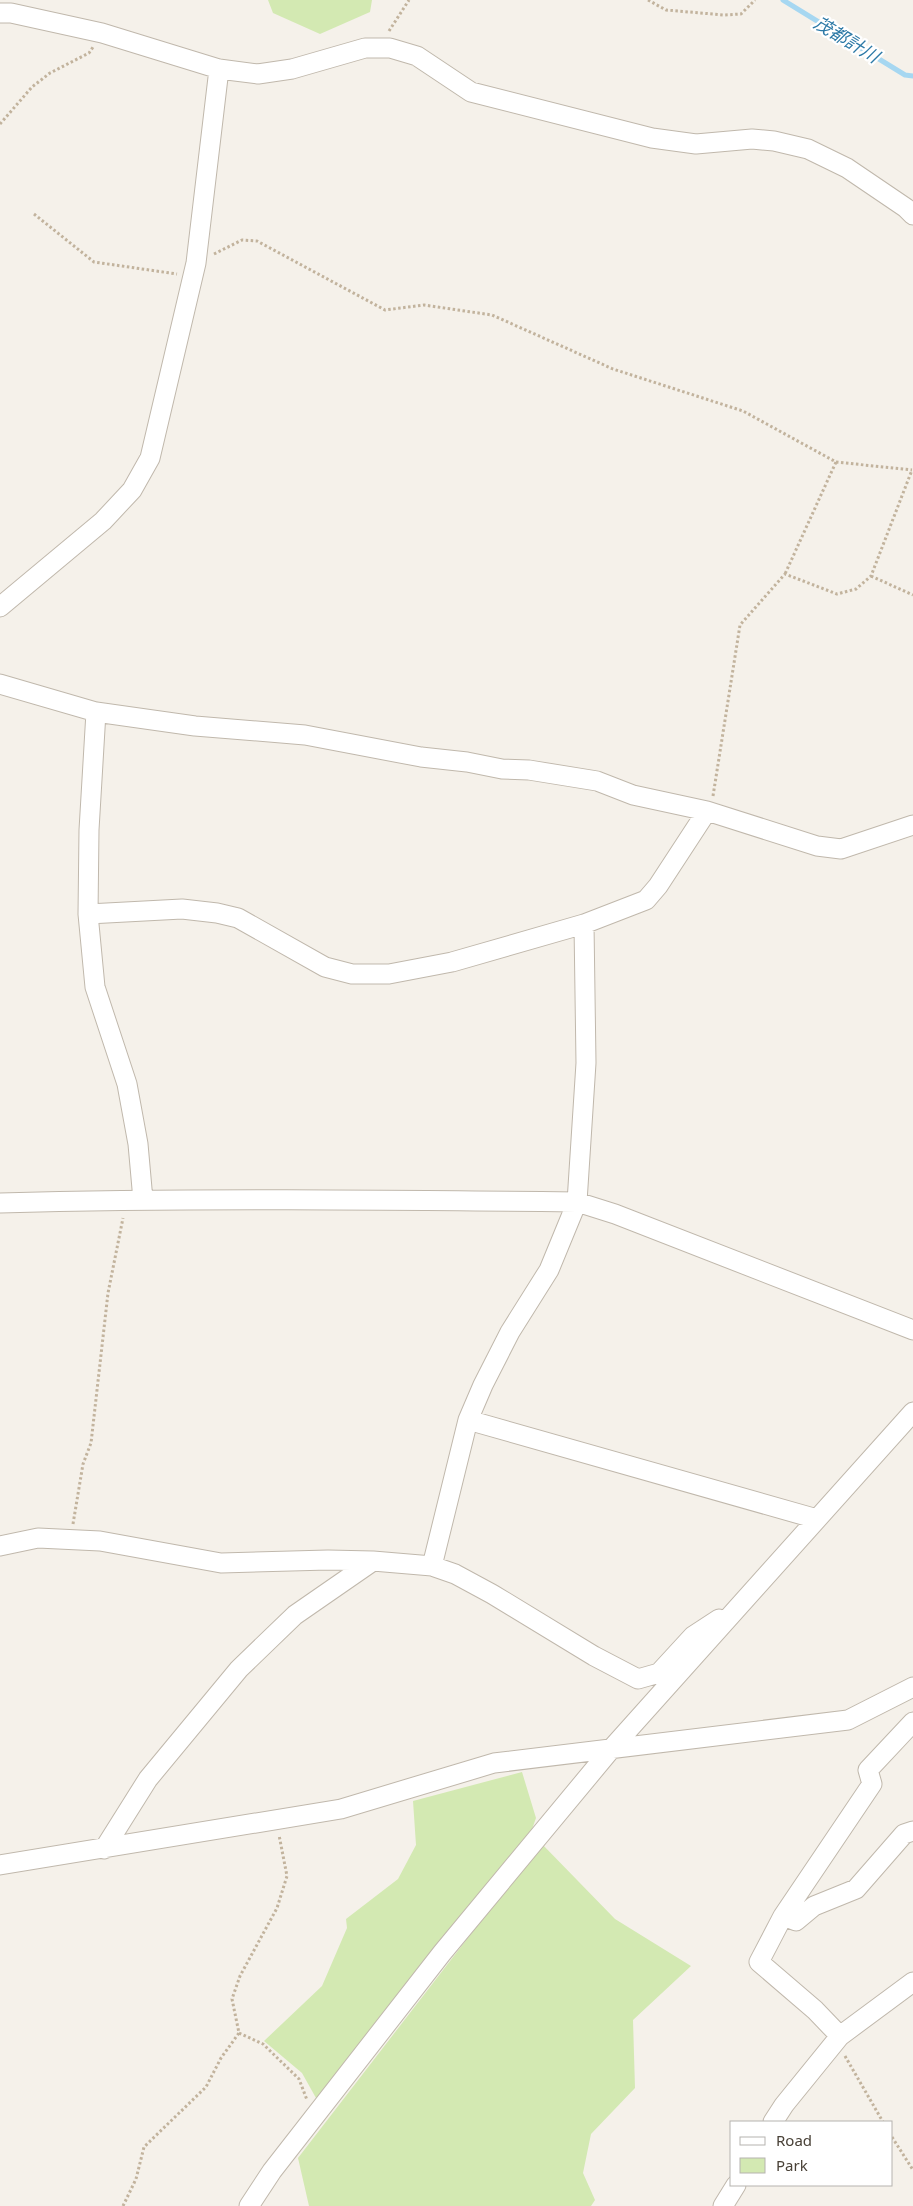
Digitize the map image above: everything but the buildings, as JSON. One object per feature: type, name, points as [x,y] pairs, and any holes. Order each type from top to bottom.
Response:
[{"type":"street","points":[[0,13],[11,13],[102,33],[219,69],[258,74],[292,69],[365,48],[390,48],[417,56],[471,92],[652,138],[696,144],[752,139],[774,141],[808,148],[847,168],[906,208],[913,215]]},
{"type":"street","points":[[0,607],[103,521],[132,490],[150,458],[194,270],[219,69]]},
{"type":"street","points":[[0,684],[96,712],[195,726],[305,735],[420,757],[597,781],[633,795],[707,811],[816,846],[841,849],[913,825]]},
{"type":"street","points":[[96,712],[89,830],[88,914],[95,987],[127,1084],[138,1144],[143,1200]]},
{"type":"street","points":[[88,914],[182,910],[218,913],[238,918],[325,967],[352,974],[389,974],[452,962],[584,924],[646,900],[658,886],[707,811]]},
{"type":"street","points":[[432,1566],[468,1420],[510,1332],[549,1270],[577,1202],[586,1063],[584,924]]},
{"type":"street","points":[[0,1203],[124,1200],[577,1202],[615,1214],[913,1330]]},
{"type":"street","points":[[249,2206],[272,2171],[442,1953],[612,1748],[913,1412]]},
{"type":"street","points":[[468,1420],[817,1519]]},
{"type":"street","points":[[0,1546],[38,1538],[70,1539],[100,1541],[221,1563],[373,1561],[432,1566],[455,1574],[492,1594],[594,1656],[638,1679],[659,1673],[693,1636],[740,1605]]},
{"type":"street","points":[[104,1849],[148,1779],[239,1669],[296,1615],[373,1561]]},
{"type":"street","points":[[0,1865],[341,1809],[494,1763],[848,1720],[913,1687]]},
{"type":"street","points":[[838,2038],[815,2010],[759,1962],[783,1916],[872,1784],[868,1770],[913,1722]]},
{"type":"street","points":[[783,1916],[796,1921],[814,1906],[856,1889],[904,1834],[913,1831]]},
{"type":"street","points":[[775,2121],[784,2105],[838,2038],[913,1982]]},
{"type":"street","points":[[723,2206],[735,2186]]},
{"type":"path","points":[[378,48],[409,0]]},
{"type":"path","points":[[648,0],[666,10],[724,15],[741,14],[755,0]]},
{"type":"path","points":[[0,124],[32,87],[50,73],[90,53],[102,33]]},
{"type":"path","points":[[34,214],[94,262],[194,270],[242,240],[257,242],[385,310],[424,305],[492,315],[613,369],[743,411],[836,462],[913,470],[870,576],[856,589],[837,594],[784,574]]},
{"type":"path","points":[[707,811],[712,805],[740,625],[784,574],[836,462]]},
{"type":"path","points":[[870,576],[913,595]]},
{"type":"path","points":[[70,1539],[83,1464],[91,1442],[108,1293],[121,1233],[124,1200]]},
{"type":"path","points":[[123,2206],[136,2179],[144,2147],[206,2087],[221,2058],[239,2033],[232,1999],[240,1976],[277,1908],[287,1876],[276,1820]]},
{"type":"path","points":[[239,2033],[263,2044],[299,2079],[313,2118]]},
{"type":"path","points":[[838,2038],[882,2121]]},
{"type":"path","points":[[893,2139],[908,2166],[913,2170]]},
{"type":"green space","points":[[268,0],[372,0],[370,12],[320,34],[273,13]]},
{"type":"green space","points":[[522,1772],[536,1818],[530,1835],[454,1923],[366,2042],[316,2098],[302,2073],[264,2041],[322,1986],[347,1928],[346,1919],[398,1879],[416,1845],[413,1801]]},
{"type":"green space","points":[[541,1843],[615,1919],[691,1966],[633,2020],[635,2088],[591,2134],[583,2173],[595,2200],[591,2206],[309,2206],[298,2158]]},
{"type":"waterway","name":"茂都計川","points":[[783,0],[905,75],[913,76]]}]
